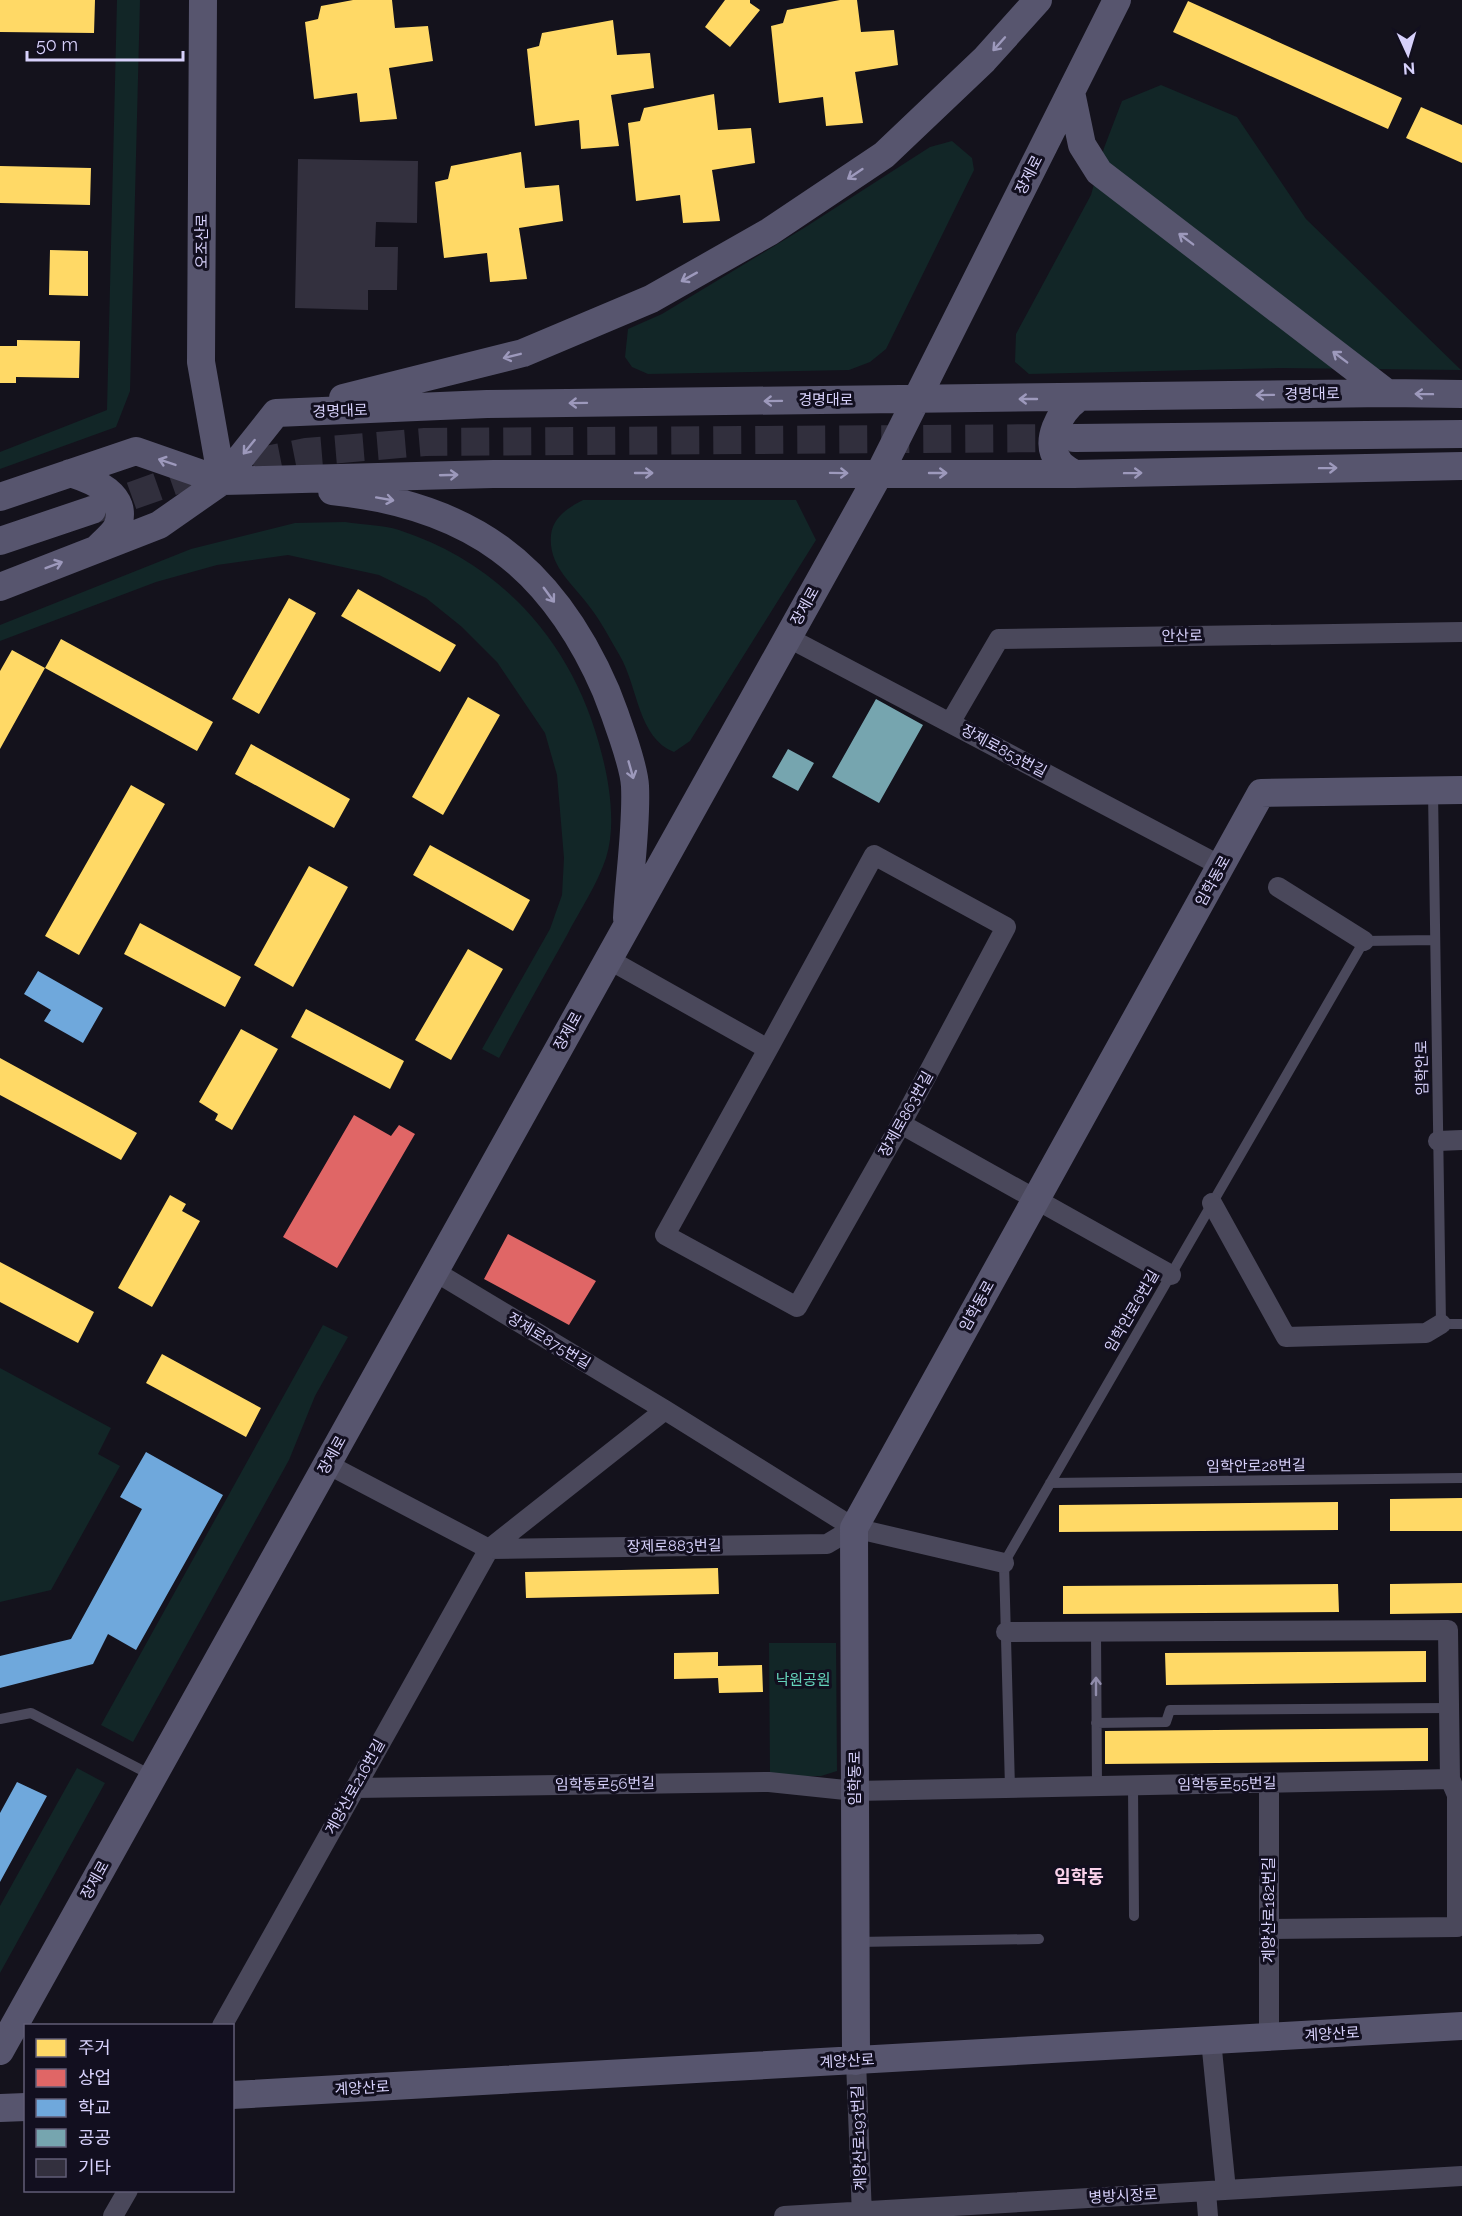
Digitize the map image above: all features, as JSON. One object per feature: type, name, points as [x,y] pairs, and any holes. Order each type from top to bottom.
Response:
[{"type":"street","name":"오조산로","points":[[204,0],[201,362],[222,481]]},
{"type":"street","points":[[0,587],[159,525],[222,481],[276,413],[523,353],[651,298],[769,232],[884,155],[984,60],[1038,0]]},
{"type":"street","name":"장제로","points":[[0,2051],[879,474],[1117,0]]},
{"type":"street","points":[[1071,92],[1082,145],[1099,172],[1387,393]]},
{"type":"street","name":"경명대로","points":[[276,413],[487,405],[1077,399],[1387,393],[1462,394]]},
{"type":"street","points":[[1074,474],[1058,462],[1054,446],[1054,427],[1067,406],[1077,399]]},
{"type":"street","points":[[1075,438],[1462,434]]},
{"type":"street","points":[[0,497],[136,451],[222,481],[344,493],[408,503],[466,526],[511,554],[537,578],[590,653],[613,709],[636,785],[626,926]]},
{"type":"street","points":[[222,481],[505,474],[1074,474],[1462,466]]},
{"type":"street","points":[[70,473],[96,482],[111,492],[119,513],[117,528],[97,549]]},
{"type":"street","points":[[0,541],[92,510]]},
{"type":"street","name":"안산로","points":[[951,723],[999,639],[1462,632]]},
{"type":"street","name":"장제로853번길","points":[[787,637],[1221,866]]},
{"type":"street","name":"임학동로","points":[[856,2061],[854,1528],[1261,793],[1462,790]]},
{"type":"street","name":"장제로863번길","points":[[874,855],[1006,927],[901,1124],[797,1307],[665,1235],[768,1049],[874,855]]},
{"type":"street","points":[[1278,887],[1364,941]]},
{"type":"street","points":[[608,959],[768,1049]]},
{"type":"street","points":[[901,1124],[1171,1275]]},
{"type":"street","points":[[1438,1141],[1462,1140]]},
{"type":"street","points":[[1212,1203],[1286,1337],[1426,1333],[1441,1324]]},
{"type":"street","name":"장제로875번길","points":[[434,1271],[665,1410],[854,1528],[1005,1563]]},
{"type":"street","points":[[489,1549],[665,1410]]},
{"type":"street","name":"장제로883번길","points":[[327,1464],[489,1549],[827,1544],[854,1528]]},
{"type":"street","name":"계양산로216번길","points":[[223,2024],[489,1549]]},
{"type":"street","points":[[1006,1632],[1448,1630],[1455,1708],[1450,1779],[1457,1795],[1457,1927],[1269,1929]]},
{"type":"street","name":"임학동로55번길","points":[[855,1791],[1450,1779]]},
{"type":"street","name":"임학동로56번길","points":[[355,1788],[769,1782],[855,1791]]},
{"type":"street","name":"계양산로182번길","points":[[1269,1783],[1269,2037]]},
{"type":"street","name":"계양산로","points":[[234,2095],[1462,2026]]},
{"type":"street","points":[[1208,2216],[1216,2191],[1211,2040]]},
{"type":"street","name":"계양산로193번길","points":[[856,2061],[862,2214]]},
{"type":"street","points":[[0,2108],[24,2107]]},
{"type":"street","name":"병방시장로","points":[[784,2216],[1094,2207],[1216,2191],[1462,2176]]},
{"type":"street","points":[[113,2216],[127,2192]]},
{"type":"lane","name":"임학안로","points":[[1433,790],[1441,1324]]},
{"type":"lane","points":[[1364,941],[1435,940]]},
{"type":"lane","name":"임학안로6번길","points":[[1005,1563],[1364,941]]},
{"type":"lane","points":[[1441,1324],[1462,1324]]},
{"type":"lane","name":"임학안로28번길","points":[[1050,1483],[1462,1478]]},
{"type":"lane","points":[[1005,1563],[1010,1788]]},
{"type":"lane","points":[[1096,1632],[1097,1786]]},
{"type":"lane","points":[[1096,1723],[1166,1722],[1170,1710],[1455,1708]]},
{"type":"lane","points":[[0,1719],[31,1713],[153,1776]]},
{"type":"lane","points":[[1132,1786],[1134,1916]]},
{"type":"lane","points":[[856,1942],[1039,1939]]},
{"type":"green space","points":[[117,0],[140,0],[130,391],[116,427],[0,469],[0,452],[107,410]]},
{"type":"green space","points":[[1161,85],[1237,117],[1306,219],[1461,370],[1280,368],[1029,374],[1015,362],[1016,334],[1091,195],[1104,148],[1122,101]]},
{"type":"green space","points":[[952,141],[972,158],[974,170],[886,349],[870,362],[849,370],[648,374],[632,367],[625,357],[628,329],[662,314],[804,228],[930,147]]},
{"type":"green space","points":[[583,500],[796,500],[816,540],[690,741],[674,752],[662,745],[646,724],[620,656],[598,618],[563,574],[553,556],[551,535],[555,523],[567,509]]},
{"type":"green space","points":[[345,522],[393,528],[437,545],[472,565],[503,588],[531,616],[555,646],[590,716],[602,755],[611,807],[611,833],[606,858],[588,897],[499,1058],[482,1049],[550,929],[562,895],[564,858],[557,775],[545,733],[497,662],[462,627],[426,598],[379,575],[288,555],[217,565],[156,582],[0,641],[0,625],[191,549],[295,523]]},
{"type":"green space","points":[[323,1325],[348,1337],[315,1396],[289,1460],[133,1742],[101,1725]]},
{"type":"green space","points":[[0,1368],[111,1428],[98,1454],[120,1466],[51,1590],[0,1602]]},
{"type":"green space","name":"낙원공원","points":[[769,1643],[836,1643],[837,1771],[821,1776],[770,1776]]},
{"type":"green space","points":[[77,1768],[105,1783],[0,1973],[0,1906]]},
{"type":"building: 주거","points":[[0,0],[95,0],[94,33],[0,32]]},
{"type":"building: 주거","points":[[353,0],[392,0],[395,28],[428,26],[433,61],[389,68],[397,119],[360,122],[357,93],[314,99],[305,22],[318,19],[321,6]]},
{"type":"building: 주거","points":[[725,0],[750,0],[750,3],[760,10],[730,47],[705,27]]},
{"type":"building: 주거","points":[[840,0],[857,0],[861,32],[894,30],[898,65],[855,72],[863,123],[826,126],[823,97],[779,103],[771,26],[783,23],[787,10]]},
{"type":"building: 주거","points":[[1188,1],[1402,98],[1388,129],[1173,32]]},
{"type":"building: 주거","points":[[613,20],[617,55],[650,53],[654,88],[611,95],[619,146],[581,149],[579,120],[535,126],[527,49],[539,46],[542,33]]},
{"type":"building: 주거","points":[[714,94],[718,130],[751,128],[755,163],[712,170],[720,221],[683,223],[680,195],[636,201],[628,123],[640,121],[644,108]]},
{"type":"building: 주거","points":[[1421,107],[1462,125],[1462,163],[1406,138]]},
{"type":"building: 주거","points":[[521,152],[525,188],[559,185],[563,221],[519,228],[527,279],[490,282],[487,253],[444,258],[435,182],[448,179],[451,166]]},
{"type":"building: 주거","points":[[0,166],[91,168],[90,205],[0,203]]},
{"type":"building: 주거","points":[[50,250],[88,251],[88,296],[49,295]]},
{"type":"building: 주거","points":[[17,340],[80,341],[79,378],[16,377],[16,383],[0,383],[0,346],[17,346]]},
{"type":"building: 주거","points":[[358,589],[456,645],[440,672],[341,616]]},
{"type":"building: 주거","points":[[289,598],[316,613],[259,714],[232,699]]},
{"type":"building: 주거","points":[[61,639],[213,722],[197,751],[45,668]]},
{"type":"building: 주거","points":[[12,650],[45,668],[0,749],[0,671]]},
{"type":"building: 주거","points":[[468,697],[500,715],[443,815],[412,797]]},
{"type":"building: 주거","points":[[251,744],[350,799],[334,828],[235,774]]},
{"type":"building: 주거","points":[[131,785],[165,804],[79,955],[45,936]]},
{"type":"building: 주거","points":[[430,845],[530,900],[513,931],[413,875]]},
{"type":"building: 주거","points":[[309,866],[348,887],[293,987],[254,965]]},
{"type":"building: 주거","points":[[140,923],[241,977],[225,1007],[124,954]]},
{"type":"building: 주거","points":[[468,949],[503,969],[451,1060],[415,1040]]},
{"type":"building: 주거","points":[[306,1009],[404,1061],[390,1089],[291,1037]]},
{"type":"building: 주거","points":[[241,1029],[278,1049],[232,1130],[215,1120],[218,1114],[199,1102]]},
{"type":"building: 주거","points":[[0,1058],[137,1133],[121,1160],[0,1095]]},
{"type":"building: 주거","points":[[170,1195],[186,1204],[182,1211],[200,1221],[152,1307],[118,1288]]},
{"type":"building: 주거","points":[[0,1262],[94,1312],[78,1343],[0,1302]]},
{"type":"building: 주거","points":[[162,1354],[261,1408],[246,1437],[146,1383]]},
{"type":"building: 주거","points":[[1462,1498],[1462,1531],[1390,1531],[1390,1499]]},
{"type":"building: 주거","points":[[1338,1502],[1338,1530],[1059,1532],[1059,1505]]},
{"type":"building: 주거","points":[[718,1568],[719,1594],[526,1598],[525,1572]]},
{"type":"building: 주거","points":[[1462,1583],[1462,1613],[1390,1614],[1390,1584]]},
{"type":"building: 주거","points":[[1338,1584],[1339,1612],[1063,1614],[1063,1586]]},
{"type":"building: 주거","points":[[1426,1651],[1426,1682],[1166,1685],[1165,1653]]},
{"type":"building: 주거","points":[[718,1652],[718,1666],[762,1665],[763,1692],[719,1693],[718,1678],[674,1679],[674,1653]]},
{"type":"building: 주거","points":[[1428,1728],[1428,1761],[1105,1764],[1105,1731]]},
{"type":"building: 상업","points":[[354,1115],[391,1136],[399,1125],[415,1134],[337,1268],[283,1237]]},
{"type":"building: 상업","points":[[508,1234],[596,1281],[569,1325],[484,1279]]},
{"type":"building: 학교","points":[[38,971],[103,1008],[83,1043],[44,1021],[51,1010],[24,994]]},
{"type":"building: 학교","points":[[146,1452],[223,1495],[136,1650],[108,1634],[93,1664],[0,1688],[0,1656],[71,1639],[142,1509],[120,1497]]},
{"type":"building: 학교","points":[[17,1782],[47,1796],[0,1882],[0,1813]]},
{"type":"building: 공공","points":[[876,699],[923,725],[879,803],[832,777]]},
{"type":"building: 공공","points":[[788,749],[814,763],[798,791],[772,777]]},
{"type":"building: 기타","points":[[298,159],[418,161],[417,223],[376,222],[375,247],[398,247],[397,290],[368,290],[368,310],[295,308]]},
{"type":"tunnel","points":[[92,510],[190,475],[306,452],[425,442],[1075,438]]},
{"type":"district","name":"임학동","points":[[1079,1876]]}]
